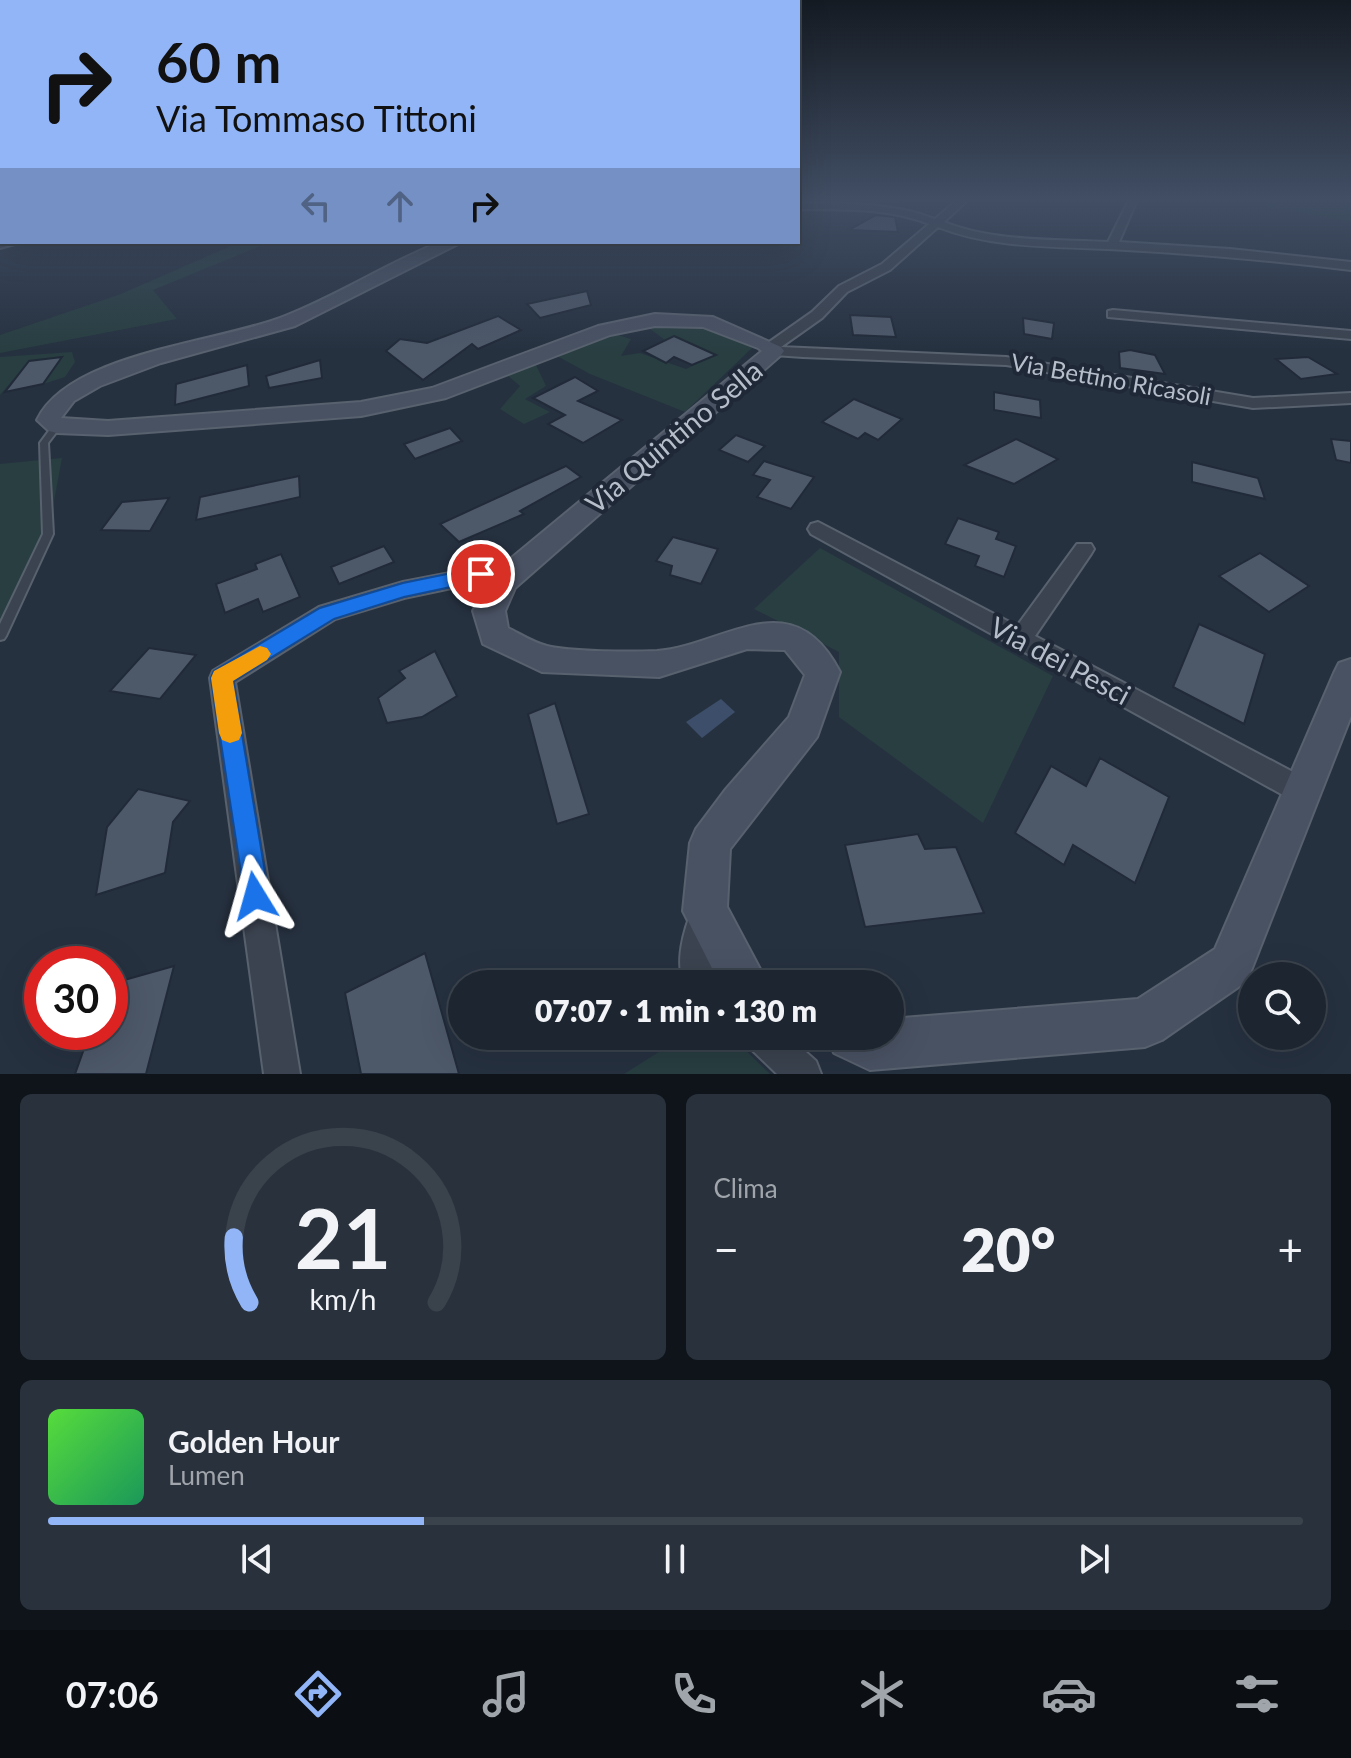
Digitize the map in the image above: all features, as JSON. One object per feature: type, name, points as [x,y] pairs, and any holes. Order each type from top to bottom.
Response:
[{"type":"street","points":[[57,426],[49,420],[58,403],[92,382],[172,354],[288,322],[434,250]]},
{"type":"street","points":[[772,350],[817,315],[843,289],[886,267],[907,250]]},
{"type":"street","points":[[1198,250],[1351,266]]},
{"type":"street","points":[[1113,314],[1351,335]]},
{"type":"street","name":"Via Quintino Sella","points":[[57,426],[108,428],[361,409],[438,393],[605,330],[655,320],[706,321],[772,350],[503,582]]},
{"type":"street","name":"Via Bettino Ricasoli","points":[[772,350],[1006,361],[1093,373],[1187,395],[1257,404],[1351,399]]},
{"type":"street","name":"Via dei Pesci","points":[[818,529],[1302,791]]},
{"type":"street","points":[[1020,640],[1084,549]]},
{"type":"street","points":[[282,1074],[222,678],[327,613],[403,590],[481,574],[503,582],[489,611],[494,635],[542,659],[659,664],[747,637],[793,638],[823,672],[804,726],[710,843],[705,911],[695,970]]},
{"type":"street","points":[[904,1042],[1145,1023],[1231,965],[1351,673]]},
{"type":"street","points":[[705,911],[737,970]]},
{"type":"street","points":[[777,1050],[803,1074]]},
{"type":"lane","points":[[0,636],[48,534],[44,443],[57,426]]},
{"type":"green space","points":[[221,250],[250,250],[153,290],[177,319],[0,353],[0,335],[121,294]]},
{"type":"green space","points":[[681,323],[736,336],[752,348],[685,412],[590,374],[557,356],[611,333],[631,339],[621,356],[640,353],[686,369],[715,355],[675,336],[665,340],[646,326]]},
{"type":"green space","points":[[72,352],[75,362],[65,377],[43,384],[62,357],[29,361],[0,395],[0,357]]},
{"type":"green space","points":[[535,363],[546,386],[525,399],[550,412],[524,424],[500,409],[520,386],[506,374]]},
{"type":"green space","points":[[62,458],[48,534],[0,636],[0,464]]},
{"type":"green space","points":[[820,548],[1053,676],[983,823],[839,717],[839,652],[754,609]]},
{"type":"green space","points":[[662,1050],[745,1050],[770,1074],[624,1074]]},
{"type":"water","points":[[721,699],[735,712],[702,738],[686,722]]},
{"type":"building","points":[[587,291],[591,305],[540,318],[527,304]]},
{"type":"building","points":[[850,315],[891,317],[896,337],[853,335]]},
{"type":"building","points":[[498,316],[521,330],[478,349],[472,344],[423,380],[386,351],[400,339],[427,343]]},
{"type":"building","points":[[1023,318],[1054,323],[1052,339],[1024,334]]},
{"type":"building","points":[[674,336],[716,355],[692,365],[674,357],[666,363],[643,351]]},
{"type":"building","points":[[1130,350],[1155,355],[1165,374],[1120,368],[1119,352]]},
{"type":"building","points":[[62,357],[43,384],[5,392],[29,361]]},
{"type":"building","points":[[1308,357],[1337,374],[1301,379],[1276,359]]},
{"type":"building","points":[[320,360],[322,378],[269,388],[266,376]]},
{"type":"building","points":[[247,365],[249,386],[175,405],[176,384]]},
{"type":"building","points":[[575,377],[598,391],[578,401],[622,420],[583,443],[548,424],[565,415],[533,398]]},
{"type":"building","points":[[994,392],[1040,400],[1041,418],[994,410]]},
{"type":"building","points":[[854,399],[902,419],[878,440],[865,433],[858,439],[822,422]]},
{"type":"building","points":[[450,428],[462,441],[415,459],[404,444]]},
{"type":"building","points":[[736,435],[765,446],[748,462],[719,450]]},
{"type":"building","points":[[1016,439],[1058,459],[1014,484],[964,465]]},
{"type":"building","points":[[1331,439],[1351,441],[1351,463],[1336,460]]},
{"type":"building","points":[[764,461],[814,477],[791,509],[757,497],[770,480],[753,475]]},
{"type":"building","points":[[1192,462],[1258,478],[1265,499],[1192,482]]},
{"type":"building","points":[[566,466],[581,477],[520,511],[524,514],[459,542],[440,524]]},
{"type":"building","points":[[299,476],[300,497],[196,520],[200,497]]},
{"type":"building","points":[[169,498],[150,531],[101,530],[122,502]]},
{"type":"building","points":[[958,518],[999,532],[996,539],[1016,546],[1004,577],[975,566],[979,556],[945,544]]},
{"type":"building","points":[[673,537],[718,549],[701,584],[670,575],[672,566],[656,561]]},
{"type":"building","points":[[384,546],[394,562],[339,584],[331,567]]},
{"type":"building","points":[[1260,553],[1309,586],[1269,612],[1219,576]]},
{"type":"building","points":[[281,554],[300,597],[263,612],[258,599],[225,613],[216,584],[257,569],[255,564]]},
{"type":"building","points":[[1199,624],[1265,654],[1244,724],[1173,687]]},
{"type":"building","points":[[149,648],[196,655],[160,699],[110,691]]},
{"type":"building","points":[[435,651],[457,696],[422,717],[387,723],[378,698],[405,678],[399,671]]},
{"type":"building","points":[[555,703],[589,814],[557,824],[528,714]]},
{"type":"building","points":[[1100,758],[1169,797],[1135,883],[1073,845],[1064,865],[1015,833],[1051,766],[1086,786]]},
{"type":"building","points":[[138,789],[190,801],[173,822],[165,873],[96,895],[107,827]]},
{"type":"building","points":[[918,834],[925,849],[956,847],[984,913],[865,927],[845,845]]},
{"type":"building","points":[[425,953],[448,1035],[448,1050],[452,1050],[459,1074],[361,1074],[345,993]]},
{"type":"building","points":[[174,966],[146,1074],[75,1074],[84,1050],[128,1050],[128,979]]},
{"type":"slow traffic","points":[[230,733],[222,678],[260,654]]},
{"type":"route","points":[[255,896],[222,678],[327,613],[403,590],[481,574]]}]
